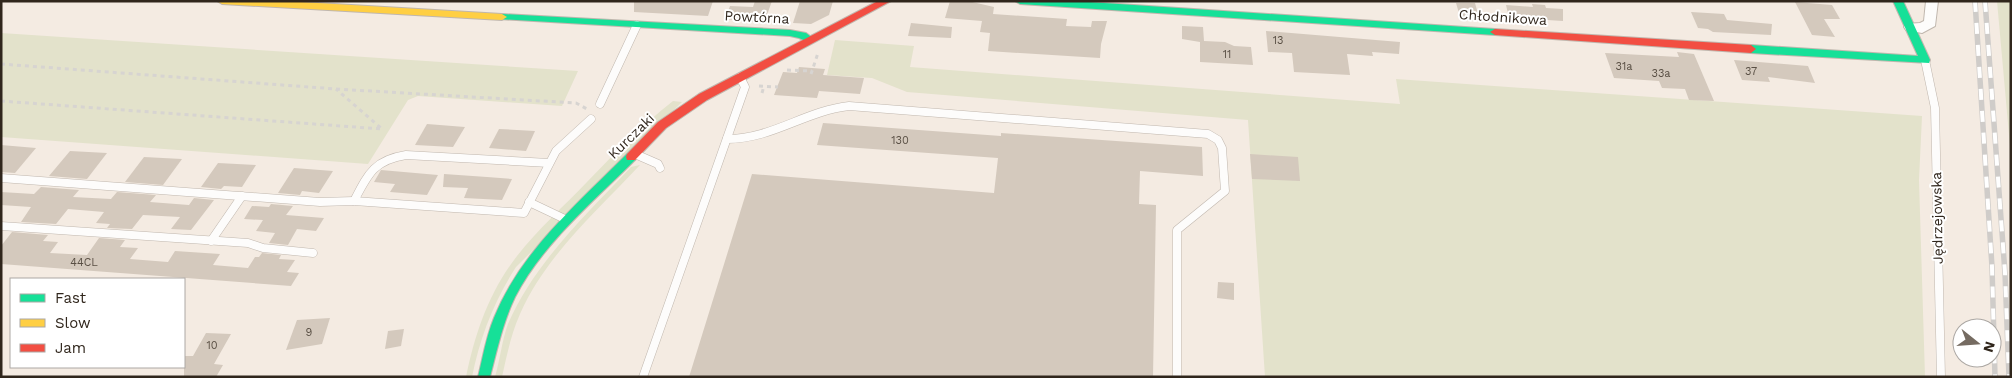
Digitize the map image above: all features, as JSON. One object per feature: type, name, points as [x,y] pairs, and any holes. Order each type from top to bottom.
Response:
[{"type":"street","name":"Powtórna","points":[[222,1],[798,34],[810,40]]},
{"type":"street","name":"Kurczaki","points":[[484,377],[500,318],[528,267],[569,220],[634,153],[678,113],[740,77],[886,1]]},
{"type":"street","name":"Chłodnikowa","points":[[1020,1],[1925,60]]},
{"type":"street","points":[[1898,1],[1925,60]]},
{"type":"street","points":[[1911,27],[1922,28],[1930,24],[1932,1]]},
{"type":"lane","points":[[600,104],[637,25]]},
{"type":"lane","name":"Jędrzejowska","points":[[1925,60],[1935,108],[1941,377]]},
{"type":"lane","points":[[643,377],[745,87],[740,77]]},
{"type":"lane","points":[[727,138],[745,139],[755,137],[830,108],[849,106],[1208,134],[1218,140],[1222,148],[1225,191],[1177,230],[1177,377]]},
{"type":"lane","points":[[1,178],[320,202],[354,201],[524,212],[549,163],[560,147],[592,119]]},
{"type":"lane","points":[[634,153],[658,164],[660,168]]},
{"type":"lane","points":[[354,201],[372,168],[379,162],[391,157],[406,155],[549,163]]},
{"type":"lane","points":[[211,241],[242,196]]},
{"type":"lane","points":[[529,202],[569,220]]},
{"type":"lane","points":[[1,226],[248,243],[263,248],[313,253]]},
{"type":"path","points":[[811,74],[819,50]]},
{"type":"path","points":[[1,64],[336,89],[576,103],[581,108],[592,110],[600,104]]},
{"type":"path","points":[[762,93],[764,86]]},
{"type":"path","points":[[1,101],[382,129],[336,89]]},
{"type":"green space","points":[[1997,1],[2011,1],[2011,157]]},
{"type":"green space","points":[[1,33],[578,71],[562,106],[418,96],[408,100],[368,164],[1,137]]},
{"type":"green space","points":[[835,40],[914,46],[910,67],[1400,104],[1396,79],[1922,116],[1919,180],[1925,377],[1265,377],[1248,120],[907,92],[872,78],[827,75]]},
{"type":"green space","points":[[673,101],[682,102],[516,267],[501,293],[489,320],[479,348],[472,377],[466,377],[484,314],[498,284],[517,256],[542,227],[618,150]]},
{"type":"green space","points":[[640,165],[590,217],[544,272],[520,314],[502,377],[495,377],[508,324],[532,280],[562,241],[596,203],[631,167]]},
{"type":"building","points":[[634,1],[713,1],[708,16],[634,12]]},
{"type":"building","points":[[755,1],[772,1],[764,23],[725,19],[730,6],[753,7]]},
{"type":"building","points":[[800,1],[833,1],[829,15],[811,24],[793,23]]},
{"type":"building","points":[[950,1],[968,1],[994,7],[993,14],[1067,19],[1066,26],[1091,27],[1092,21],[1107,21],[1101,44],[1100,58],[988,51],[990,33],[980,32],[982,21],[945,18]]},
{"type":"building","points":[[1795,2],[1832,5],[1840,19],[1824,19],[1835,37],[1812,35]]},
{"type":"building","points":[[1456,3],[1475,3],[1480,21],[1461,20]]},
{"type":"building","points":[[1532,4],[1545,5],[1546,8],[1563,9],[1563,21],[1531,19],[1532,24],[1510,22],[1506,5],[1533,7]]},
{"type":"building","points":[[1691,12],[1724,14],[1727,20],[1772,24],[1771,35],[1713,32],[1708,29],[1698,28]]},
{"type":"building","points":[[911,23],[952,27],[951,38],[908,36]]},
{"type":"building","points":[[1182,26],[1203,27],[1204,41],[1225,42],[1234,46],[1251,47],[1253,65],[1200,62],[1200,42],[1182,39]]},
{"type":"building","points":[[1266,31],[1400,42],[1399,54],[1372,52],[1373,56],[1347,54],[1350,75],[1294,72],[1292,53],[1268,52]]},
{"type":"building","points":[[1677,52],[1694,54],[1714,101],[1689,100],[1685,89],[1662,88],[1659,81],[1614,78],[1605,53],[1679,57]]},
{"type":"building","points":[[1734,60],[1808,66],[1815,83],[1768,77],[1770,82],[1742,80]]},
{"type":"building","points":[[799,67],[825,69],[823,75],[864,78],[860,94],[819,91],[817,98],[774,95],[783,72],[797,73]]},
{"type":"building","points":[[823,123],[1001,136],[1001,133],[1202,147],[1203,176],[1140,171],[1139,204],[1156,205],[1153,377],[689,377],[752,174],[994,193],[998,158],[817,145]]},
{"type":"building","points":[[427,124],[465,127],[453,147],[415,145]]},
{"type":"building","points":[[499,129],[535,131],[526,151],[489,148]]},
{"type":"building","points":[[1,145],[36,148],[15,173],[1,172]]},
{"type":"building","points":[[70,151],[107,153],[87,179],[49,176]]},
{"type":"building","points":[[1250,154],[1298,157],[1300,181],[1252,179]]},
{"type":"building","points":[[144,157],[182,159],[163,185],[125,182]]},
{"type":"building","points":[[218,163],[256,165],[242,187],[224,186],[221,189],[201,187]]},
{"type":"building","points":[[294,168],[333,171],[319,193],[302,191],[300,195],[278,193]]},
{"type":"building","points":[[381,170],[438,175],[427,195],[390,192],[395,184],[374,182]]},
{"type":"building","points":[[444,174],[512,179],[502,200],[464,198],[468,188],[443,187]]},
{"type":"building","points":[[41,187],[79,190],[73,197],[111,199],[117,192],[156,195],[150,202],[189,205],[194,198],[214,200],[191,230],[171,229],[180,217],[143,215],[132,229],[107,228],[110,224],[96,223],[104,212],[68,209],[56,224],[21,222],[31,207],[1,205],[1,192],[34,194]]},
{"type":"building","points":[[271,204],[293,206],[286,215],[324,218],[316,231],[297,229],[288,245],[269,243],[275,233],[256,231],[263,220],[244,219],[252,206],[269,207]]},
{"type":"building","points":[[12,232],[48,235],[43,241],[58,242],[50,253],[87,255],[99,238],[125,240],[120,247],[138,248],[130,259],[168,262],[175,251],[220,254],[213,265],[248,268],[255,257],[259,257],[262,253],[281,255],[279,259],[295,260],[287,272],[299,273],[291,286],[1,264],[1,246]]},
{"type":"building","points":[[1218,282],[1234,283],[1234,300],[1217,298]]},
{"type":"building","points":[[330,318],[322,344],[286,350],[297,320]]},
{"type":"building","points":[[404,329],[401,346],[385,349],[388,331]]},
{"type":"building","points":[[206,333],[231,334],[214,364],[223,365],[216,377],[184,377],[185,356],[193,356]]},
{"type":"railway","points":[[1975,1],[1992,267],[1995,377]]},
{"type":"railway","points":[[1985,1],[2005,273],[2009,377]]},
{"type":"traffic: fast","points":[[1020,1],[1495,32]]},
{"type":"traffic: fast","points":[[1751,49],[1925,60],[1898,1]]},
{"type":"traffic: fast","points":[[502,17],[790,33],[802,35],[810,40]]},
{"type":"traffic: fast","points":[[484,377],[500,318],[524,272],[557,231],[631,157]]},
{"type":"traffic: slow","points":[[222,1],[502,17]]},
{"type":"traffic: jam","points":[[631,157],[662,125],[703,97],[886,1]]},
{"type":"traffic: jam","points":[[1495,32],[1751,49]]}]
